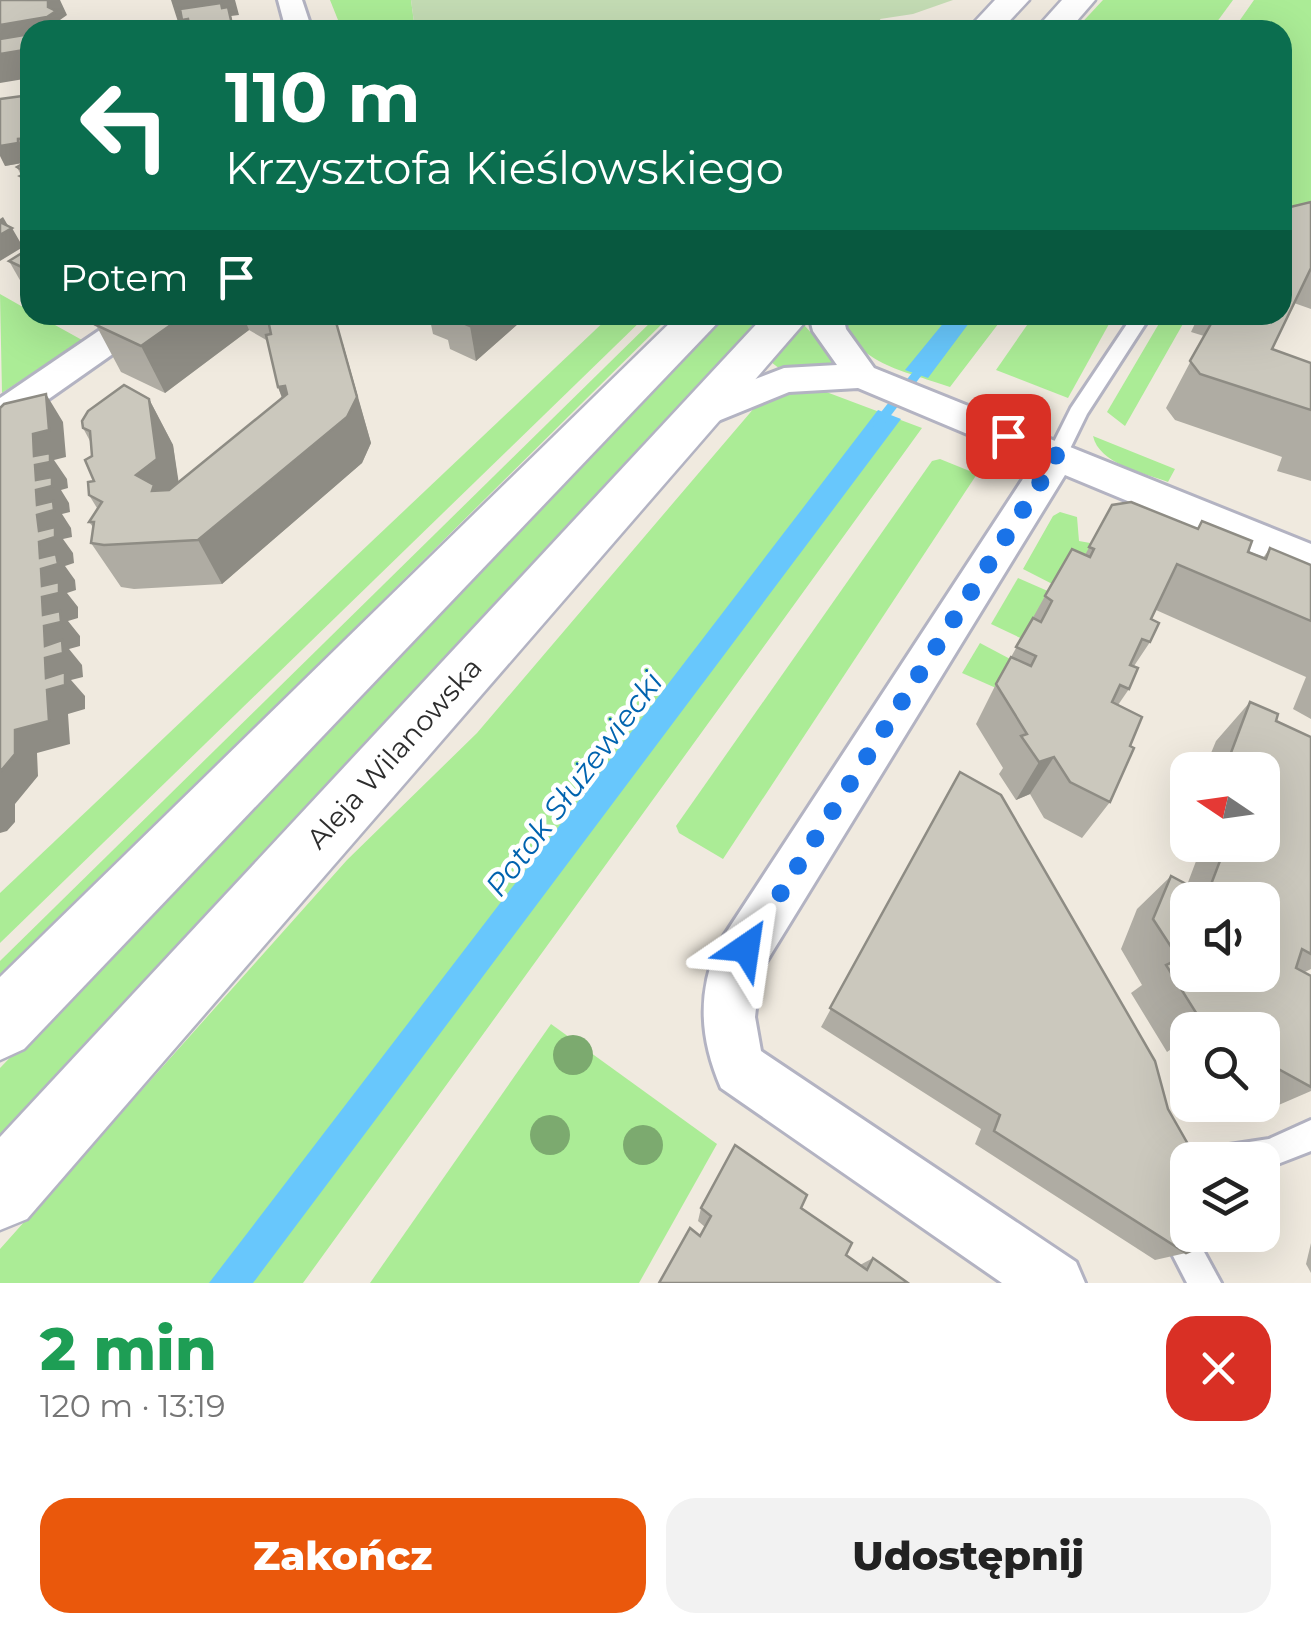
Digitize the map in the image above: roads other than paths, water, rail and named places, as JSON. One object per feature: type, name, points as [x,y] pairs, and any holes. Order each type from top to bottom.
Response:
[{"type":"main road","points":[[993,20],[1013,0]]},
{"type":"main road","points":[[1060,20],[1080,0]]},
{"type":"main road","points":[[0,1026],[692,325]]},
{"type":"main road","name":"Aleja Wilanowska","points":[[0,1192],[781,325]]},
{"type":"street","points":[[0,415],[130,325]]},
{"type":"street","points":[[828,325],[870,379]]},
{"type":"street","points":[[700,414],[784,380],[870,379],[1311,561]]},
{"type":"street","points":[[1055,1283],[740,1069],[728,1040],[726,1001],[736,963],[1057,456]]},
{"type":"lane","points":[[1057,456],[1078,414],[1136,325]]},
{"type":"lane","points":[[1280,1150],[1311,1135]]},
{"type":"lane","points":[[1187,1252],[1205,1283]]},
{"type":"water","points":[[942,325],[968,325],[928,378],[905,370]]},
{"type":"water","points":[[878,410],[901,419],[253,1283],[209,1283]]},
{"type":"waterway","name":"Potok Służewiecki","points":[[878,424],[927,361]]}]
